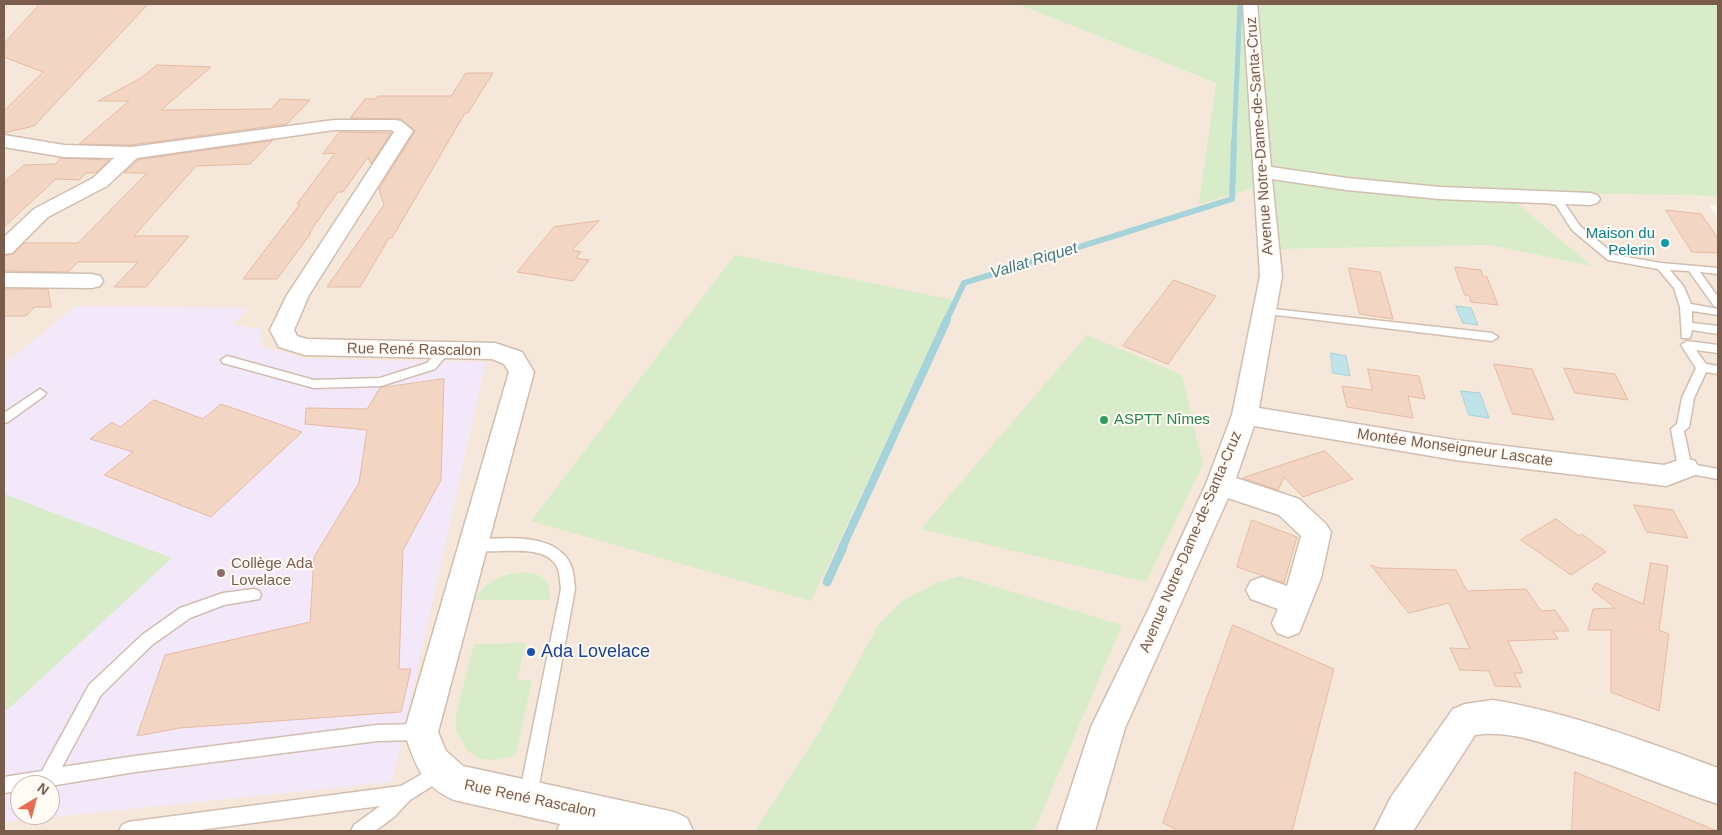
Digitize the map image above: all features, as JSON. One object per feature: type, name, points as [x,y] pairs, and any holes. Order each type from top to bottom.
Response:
[{"type":"street","name":"Avenue Notre-Dame-de-Santa-Cruz","points":[[1076,831],[1108,727],[1164,610],[1220,484],[1246,416],[1271,276],[1250,4]]},
{"type":"street","name":"Rue René Rascalon","points":[[4,141],[64,151],[131,153],[334,125],[395,125],[404,131],[298,295],[282,330],[288,341],[305,347],[495,352],[513,358],[522,372],[421,732],[432,762],[454,782],[528,798],[581,821],[674,831]]},
{"type":"street","points":[[4,248],[41,213],[100,182],[131,153]]},
{"type":"street","points":[[1262,172],[1347,184],[1440,193],[1590,199]]},
{"type":"street","points":[[4,280],[92,281]]},
{"type":"street","name":"Montée Monseigneur Lascate","points":[[1246,416],[1455,450],[1675,472]]},
{"type":"street","points":[[1220,484],[1289,508],[1316,532],[1312,558],[1292,613],[1262,590]]},
{"type":"street","points":[[1393,831],[1404,810],[1465,720],[1494,716],[1532,724],[1632,754],[1718,786]]},
{"type":"lane","points":[[1536,197],[1560,204],[1576,228],[1612,258],[1662,266],[1718,271]]},
{"type":"lane","points":[[1662,266],[1679,287],[1686,307],[1687,345],[1702,368],[1718,370]]},
{"type":"lane","points":[[1692,268],[1718,304]]},
{"type":"lane","points":[[1686,307],[1718,312]]},
{"type":"lane","points":[[1264,310],[1492,338]]},
{"type":"lane","points":[[1686,326],[1718,330]]},
{"type":"lane","points":[[1687,345],[1718,348]]},
{"type":"lane","points":[[227,360],[314,384],[382,382],[431,366],[445,350]]},
{"type":"lane","points":[[1702,368],[1688,398],[1683,427],[1677,429],[1675,472],[1718,474]]},
{"type":"lane","points":[[4,418],[40,393]]},
{"type":"lane","points":[[474,545],[530,546],[552,552],[564,565],[568,589],[528,798]]},
{"type":"lane","points":[[49,775],[96,690],[147,640],[185,612],[223,599],[254,595]]},
{"type":"lane","points":[[60,776],[135,764],[377,733],[421,732]]},
{"type":"lane","points":[[360,831],[388,811],[404,794],[442,770]]},
{"type":"lane","points":[[128,831],[404,794]]},
{"type":"shaded area","points":[[4,4],[1017,4],[1216,83],[1200,203],[1272,183],[1282,249],[1490,245],[1591,265],[1502,192],[1718,196],[1718,205],[1708,205],[1718,218],[1718,831],[4,831]]},
{"type":"shaded area","name":"Collège Ada Lovelace","points":[[76,306],[248,308],[232,325],[261,329],[261,347],[309,359],[486,362],[392,782],[60,816],[60,775],[10,775],[10,821],[4,822],[4,364]]},
{"type":"green space","points":[[1017,4],[1718,4],[1718,196],[1503,192],[1592,266],[1490,245],[1281,249],[1272,183],[1199,204],[1216,83]]},
{"type":"green space","points":[[735,255],[953,300],[811,601],[531,521]]},
{"type":"green space","name":"ASPTT Nîmes","points":[[1087,335],[1182,375],[1203,464],[1146,582],[921,529]]},
{"type":"green space","points":[[4,494],[172,558],[7,710],[4,709]]},
{"type":"green space","points":[[527,572],[539,576],[546,581],[550,600],[474,600],[484,587],[497,578]]},
{"type":"green space","points":[[960,576],[1122,625],[1034,831],[755,831],[820,731],[879,624],[903,600],[936,583]]},
{"type":"green space","points":[[526,643],[517,680],[532,680],[517,751],[511,757],[497,760],[480,759],[467,750],[456,731],[456,716],[474,644]]},
{"type":"water","points":[[1456,306],[1471,308],[1478,325],[1463,323]]},
{"type":"water","points":[[1331,353],[1346,356],[1350,376],[1333,373]]},
{"type":"water","points":[[1461,391],[1480,393],[1489,418],[1469,415]]},
{"type":"building","points":[[40,4],[148,4],[34,126],[4,133],[4,111],[43,72],[4,57],[4,44]]},
{"type":"building","points":[[157,65],[211,67],[161,110],[271,109],[280,99],[310,100],[287,124],[131,145],[79,144],[129,101],[98,101],[141,78]]},
{"type":"building","points":[[466,73],[493,73],[468,113],[465,113],[392,238],[389,238],[360,287],[327,287],[384,205],[379,189],[415,131],[401,119],[350,118],[365,99],[376,99],[378,96],[451,96]]},
{"type":"building","points":[[340,132],[391,133],[371,164],[368,157],[343,192],[338,192],[277,279],[243,279],[300,204],[297,204],[335,153],[323,154]]},
{"type":"building","points":[[272,141],[250,164],[196,166],[134,236],[189,236],[146,287],[114,287],[138,262],[78,262],[68,272],[4,271],[4,256],[13,254],[24,243],[78,243],[147,173],[124,173],[138,160]]},
{"type":"building","points":[[61,158],[109,160],[96,173],[86,173],[79,180],[56,179],[4,227],[4,182],[24,165],[55,164]]},
{"type":"building","points":[[1666,210],[1701,214],[1718,238],[1718,253],[1692,252]]},
{"type":"building","points":[[599,221],[572,250],[581,252],[576,258],[589,260],[573,281],[517,272],[554,227]]},
{"type":"building","points":[[1455,267],[1481,270],[1483,277],[1487,277],[1498,305],[1471,302],[1469,295],[1465,295]]},
{"type":"building","points":[[1349,268],[1380,272],[1393,319],[1360,314]]},
{"type":"building","points":[[1174,280],[1216,296],[1168,364],[1123,346]]},
{"type":"building","points":[[4,289],[48,289],[51,307],[34,307],[26,316],[4,316]]},
{"type":"building","points":[[1494,364],[1532,369],[1554,420],[1513,414]]},
{"type":"building","points":[[1564,368],[1615,374],[1628,400],[1575,393]]},
{"type":"building","points":[[1368,369],[1419,376],[1425,399],[1408,396],[1413,418],[1347,407],[1342,386],[1372,390]]},
{"type":"building","points":[[444,379],[441,480],[403,550],[399,669],[411,669],[401,712],[180,728],[137,736],[165,655],[310,622],[314,557],[359,483],[367,430],[305,424],[306,408],[367,409],[380,388]]},
{"type":"building","points":[[154,400],[203,419],[221,404],[302,432],[211,517],[104,475],[133,452],[90,439],[112,422],[120,427]]},
{"type":"building","points":[[1325,451],[1353,479],[1303,497],[1284,477],[1278,490],[1243,478]]},
{"type":"building","points":[[1634,505],[1673,510],[1688,538],[1647,532]]},
{"type":"building","points":[[1556,519],[1579,536],[1582,534],[1606,552],[1571,575],[1521,540]]},
{"type":"building","points":[[1252,520],[1297,537],[1284,583],[1237,567]]},
{"type":"building","points":[[1651,563],[1668,566],[1659,630],[1669,634],[1659,711],[1611,692],[1611,630],[1588,630],[1593,609],[1615,608],[1592,590],[1596,583],[1643,604]]},
{"type":"building","points":[[1371,565],[1380,568],[1456,570],[1467,591],[1526,589],[1541,611],[1555,610],[1569,631],[1553,631],[1558,639],[1508,641],[1523,673],[1514,673],[1521,687],[1495,686],[1489,671],[1460,670],[1450,648],[1470,649],[1449,603],[1409,613]]},
{"type":"building","points":[[1233,625],[1334,669],[1292,831],[1179,831],[1163,823]]},
{"type":"building","points":[[1575,772],[1717,831],[1572,831]]},
{"type":"waterway","name":"Vallat Riquet","points":[[1234,142],[1240,4]]},
{"type":"waterway","name":"Vallat Riquet","points":[[946,321],[964,283],[1232,199],[1234,141]]},
{"type":"waterway","name":"Vallat Riquet","points":[[842,548],[947,320]]},
{"type":"waterway","name":"Vallat Riquet","points":[[827,582],[843,547]]},
{"type":"place","name":"Maison du Pelerin","points":[[1665,243]]},
{"type":"place","name":"ASPTT Nîmes","points":[[1104,420]]},
{"type":"place","name":"Collège Ada Lovelace","points":[[221,573]]},
{"type":"place","name":"Ada Lovelace","points":[[531,652]]}]
